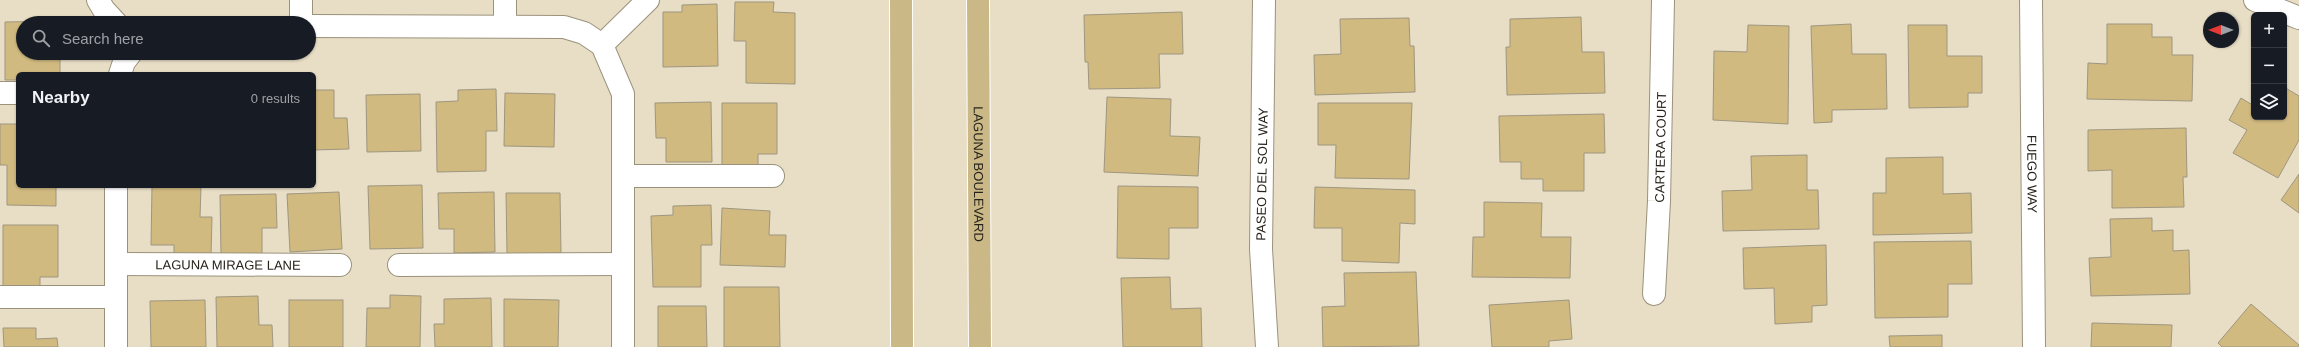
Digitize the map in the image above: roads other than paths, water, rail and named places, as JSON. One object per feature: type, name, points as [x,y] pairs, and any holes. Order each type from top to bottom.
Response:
[{"type":"main road","points":[[901,0],[902,347]]},
{"type":"main road","name":"LAGUNA BOULEVARD","points":[[978,0],[980,347]]},
{"type":"street","points":[[98,0],[110,16]]},
{"type":"street","points":[[301,0],[301,16]]},
{"type":"street","points":[[505,0],[505,26]]},
{"type":"street","points":[[602,45],[648,0]]},
{"type":"street","name":"PASEO DEL SOL WAY","points":[[1264,0],[1261,249],[1267,347]]},
{"type":"street","name":"CARTERA COURT","points":[[1654,294],[1659,201],[1663,0]]},
{"type":"street","name":"FUEGO WAY","points":[[2031,0],[2034,347]]},
{"type":"street","points":[[2255,0],[2299,18]]},
{"type":"street","points":[[316,26],[564,27],[584,33],[602,45],[622,94],[622,347]]},
{"type":"street","points":[[121,72],[126,60]]},
{"type":"street","points":[[0,93],[16,93]]},
{"type":"street","points":[[622,176],[773,176]]},
{"type":"street","points":[[116,188],[116,347]]},
{"type":"street","name":"LAGUNA MIRAGE LANE","points":[[116,264],[340,265]]},
{"type":"street","points":[[399,265],[622,264]]},
{"type":"street","points":[[0,297],[116,297]]}]
